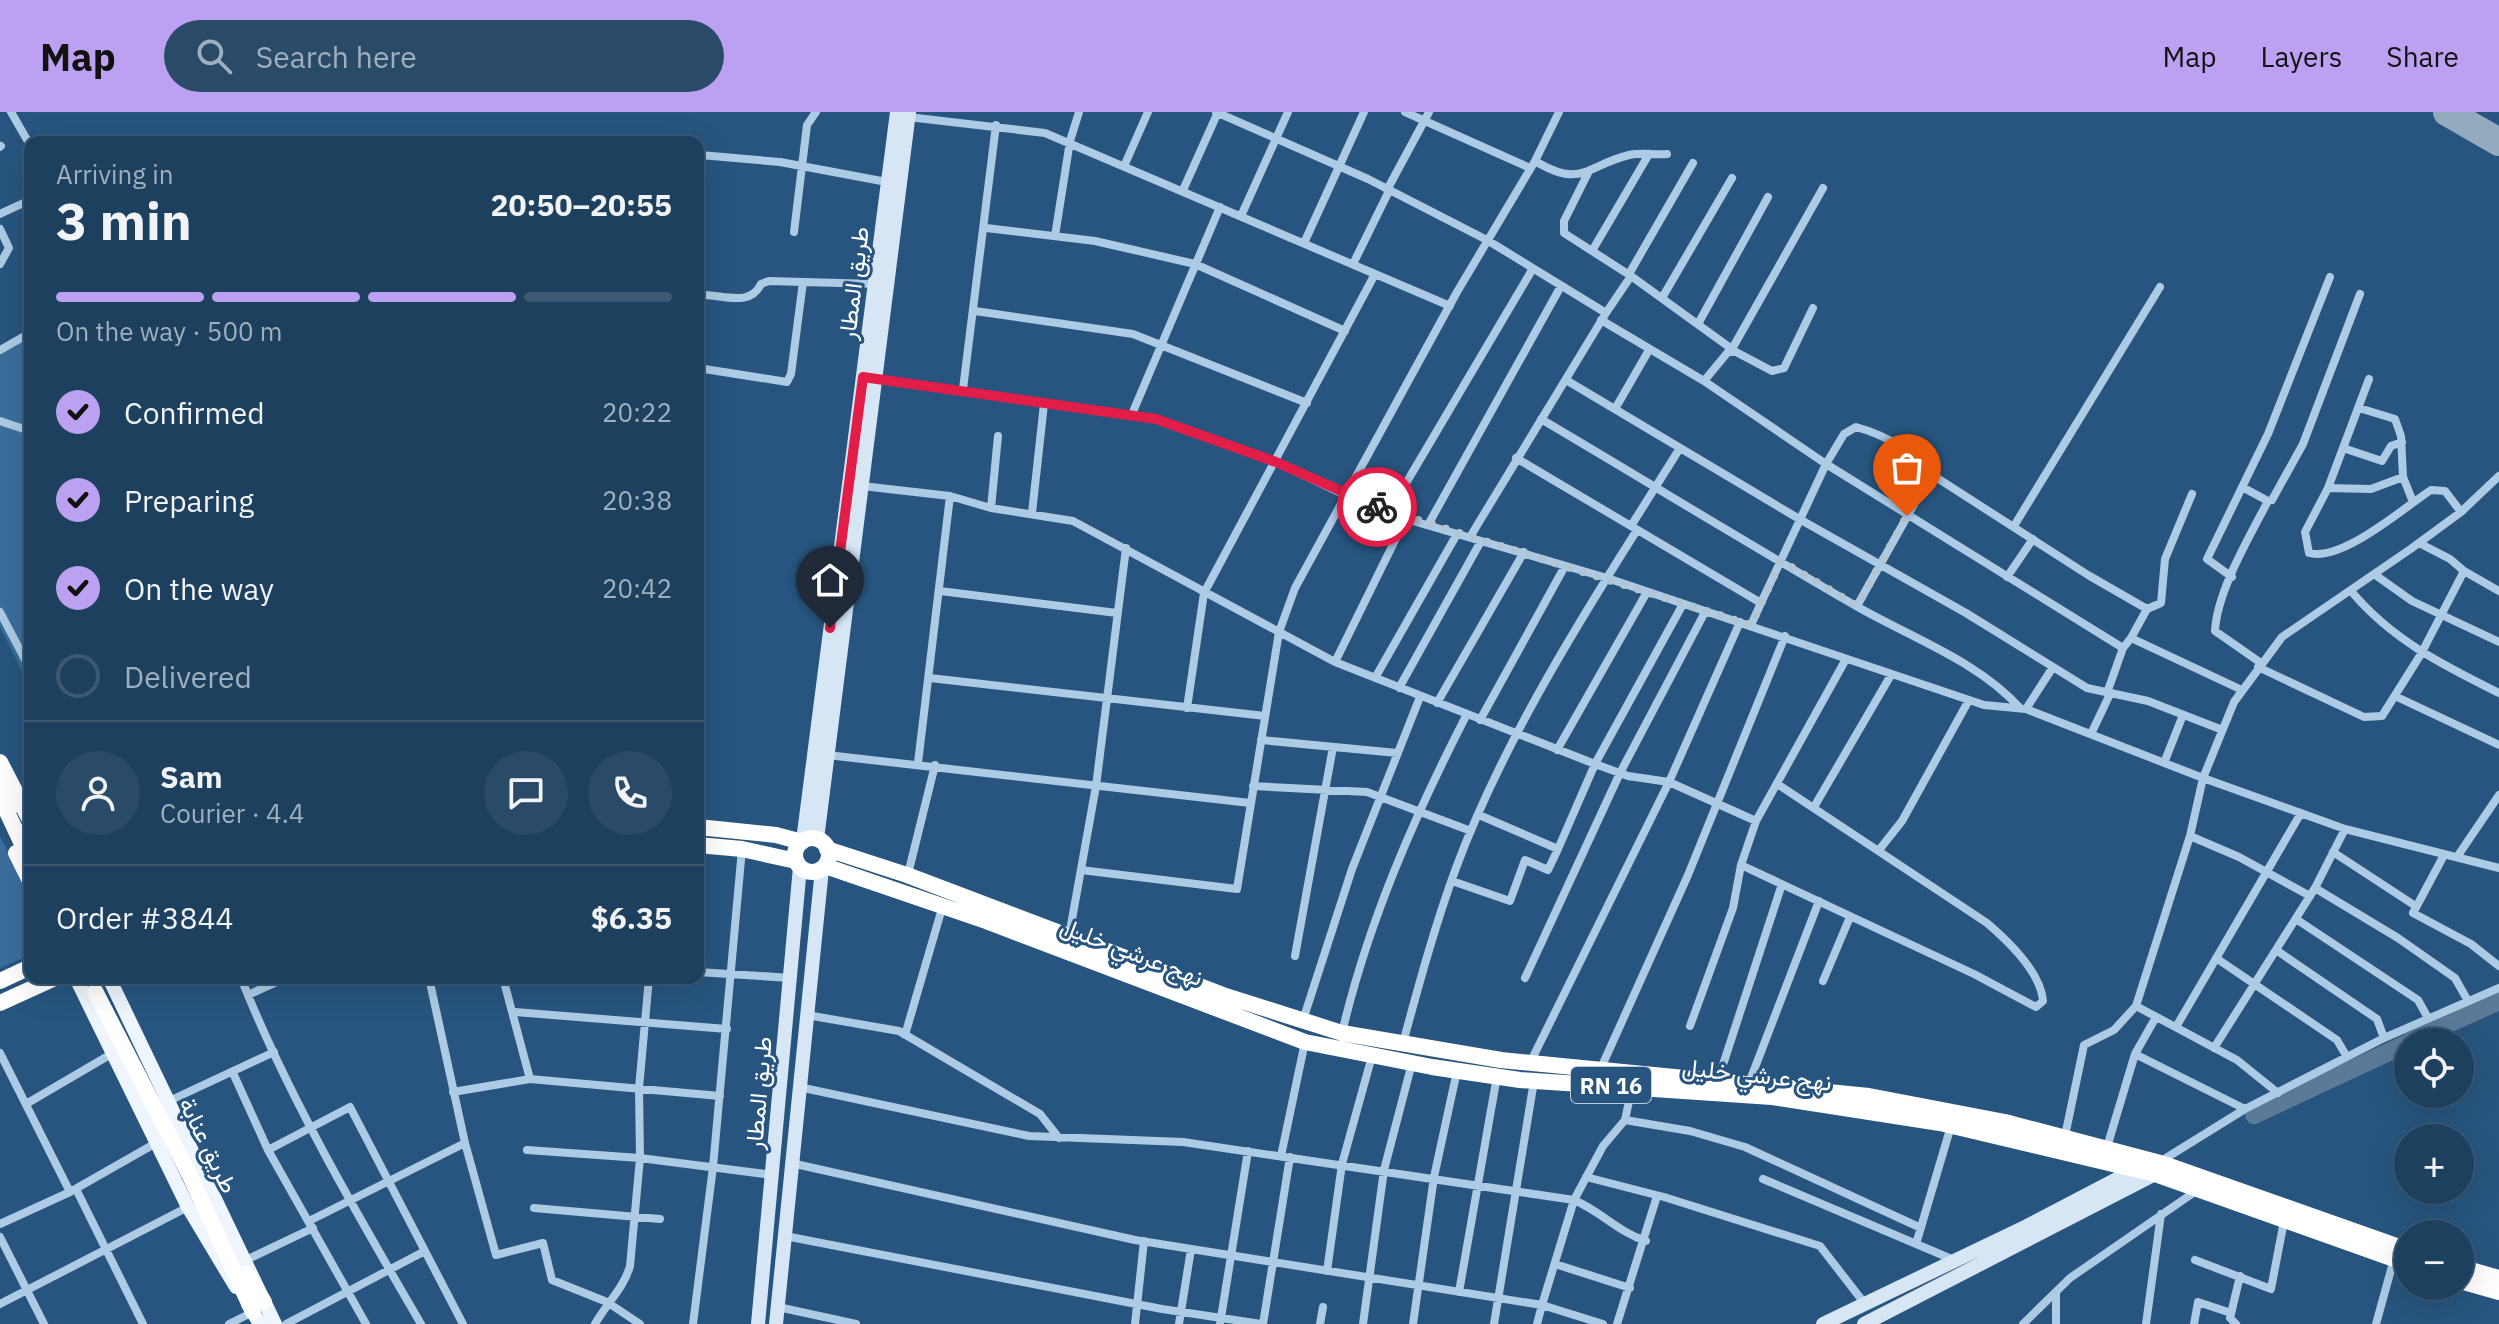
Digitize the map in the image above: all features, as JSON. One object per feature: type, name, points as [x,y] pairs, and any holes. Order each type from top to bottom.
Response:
[{"type":"highway","points":[[0,762],[24,808]]},
{"type":"highway","points":[[0,782],[24,831]]},
{"type":"highway","points":[[0,797],[24,848]]},
{"type":"highway","points":[[0,819],[24,869]]},
{"type":"highway","name":"نهج عرشي خليل","points":[[704,828],[776,835],[943,905],[1305,1042],[1457,1071],[1534,1081],[1772,1097],[1951,1125],[2134,1170],[2160,1164],[2199,1189],[2394,1253]]},
{"type":"highway","points":[[704,846],[742,849],[798,864],[809,871],[816,851],[796,851],[798,864]]},
{"type":"highway","name":"نهج عرشي خليل","points":[[816,851],[907,875],[1223,995],[1342,1033],[1531,1061],[1869,1096],[2065,1136],[2160,1164],[2394,1252]]},
{"type":"highway","points":[[0,981],[24,970]]},
{"type":"highway","points":[[0,1003],[42,984]]},
{"type":"highway","name":"طريق عنابة","points":[[103,985],[189,1174],[259,1313]]},
{"type":"highway","points":[[2474,1271],[2499,1278]]},
{"type":"highway","points":[[2474,1285],[2499,1292]]},
{"type":"main road","name":"طريق المطار","points":[[820,754],[862,486],[875,284],[887,182],[905,114]]},
{"type":"main road","name":"طريق المطار","points":[[776,1324],[806,1014],[820,754],[905,114]]},
{"type":"main road","name":"طريق المطار","points":[[758,1324],[791,978],[798,864]]},
{"type":"main road","points":[[82,984],[156,1143],[210,1248],[259,1313]]},
{"type":"main road","points":[[103,985],[169,1101],[244,1261],[259,1313]]},
{"type":"main road","points":[[1864,1324],[2160,1164]]},
{"type":"main road","points":[[1823,1324],[1956,1261],[2134,1170]]},
{"type":"main road","name":"طريق عنابة","points":[[259,1313],[275,1324]]},
{"type":"street","points":[[11,112],[25,136]]},
{"type":"street","points":[[794,232],[799,165],[807,125],[816,112]]},
{"type":"street","points":[[1055,236],[1070,141],[1079,112]]},
{"type":"street","points":[[1125,164],[1148,112]]},
{"type":"street","points":[[1183,190],[1217,112],[1340,165],[1487,240],[1561,286],[1649,350],[1704,381],[1907,516],[2123,648]]},
{"type":"street","points":[[1241,216],[1288,112]]},
{"type":"street","points":[[1304,243],[1364,112]]},
{"type":"street","points":[[1405,112],[1427,116],[1564,176],[1589,171],[1631,154],[1667,154]]},
{"type":"street","points":[[1081,870],[1237,889],[1279,632],[1295,588],[1487,240],[1533,165],[1559,112]]},
{"type":"street","points":[[905,114],[1036,131],[1070,141],[1450,306]]},
{"type":"street","points":[[1353,264],[1427,116]]},
{"type":"street","points":[[963,389],[986,228],[996,125]]},
{"type":"street","points":[[1592,251],[1649,154]]},
{"type":"street","points":[[704,155],[799,165],[887,182]]},
{"type":"street","points":[[1470,537],[1630,275],[1693,163]]},
{"type":"street","points":[[1589,171],[1562,227],[1564,233],[1630,275],[1734,350],[1772,371],[1784,368],[1813,308]]},
{"type":"street","points":[[1662,298],[1732,178]]},
{"type":"street","points":[[1704,381],[1723,354],[1734,350],[1823,188]]},
{"type":"street","points":[[1698,324],[1768,197]]},
{"type":"street","points":[[0,214],[24,203]]},
{"type":"street","points":[[1132,414],[1220,207]]},
{"type":"street","points":[[986,228],[1131,248],[1195,264],[1345,331]]},
{"type":"street","points":[[0,229],[9,251],[0,264]]},
{"type":"street","points":[[1389,512],[1532,270]]},
{"type":"street","points":[[1187,708],[1204,593],[1375,274]]},
{"type":"street","points":[[2232,577],[2207,559],[2273,422],[2330,277]]},
{"type":"street","points":[[705,295],[749,298],[755,296],[764,282],[875,284]]},
{"type":"street","points":[[704,369],[787,382],[791,374],[803,282]]},
{"type":"street","points":[[1428,525],[1561,286]]},
{"type":"street","points":[[2014,526],[2160,287]]},
{"type":"street","points":[[2272,500],[2303,444],[2360,294]]},
{"type":"street","points":[[975,311],[1106,329],[1161,344],[1307,403]]},
{"type":"street","points":[[0,350],[24,336]]},
{"type":"street","points":[[1615,409],[1649,350]]},
{"type":"street","points":[[869,378],[1132,414],[1194,431],[1276,462],[1347,496],[1406,518],[1607,578],[1969,700],[2007,709],[2023,709],[2345,829],[2443,857],[2457,857],[2499,868]]},
{"type":"street","points":[[2369,379],[2328,488],[2305,532],[2304,541],[2309,553],[2323,556],[2343,550],[2431,490],[2445,491],[2461,512]]},
{"type":"street","points":[[1566,380],[2087,688],[2148,701],[2220,729]]},
{"type":"street","points":[[1032,513],[1044,404]]},
{"type":"street","points":[[2359,408],[2395,419],[2402,442],[2403,477],[2413,502]]},
{"type":"street","points":[[1541,419],[1857,606],[1968,667],[2002,689],[2023,709]]},
{"type":"street","points":[[0,421],[24,429]]},
{"type":"street","points":[[1751,625],[1826,464],[1844,434],[1856,427],[1921,458],[1931,474],[2147,609]]},
{"type":"street","points":[[991,508],[998,436]]},
{"type":"street","points":[[2343,448],[2382,461],[2391,446],[2402,442]]},
{"type":"street","points":[[1403,1044],[1452,881],[1471,831],[1516,733],[1680,448]]},
{"type":"street","points":[[1516,458],[1761,603]]},
{"type":"street","points":[[1857,606],[1931,474]]},
{"type":"street","points":[[2065,1136],[2084,1045],[2114,1030],[2136,1006],[2190,836],[2203,778],[2220,729],[2242,690],[2259,665],[2293,628],[2419,543],[2461,512],[2499,476]]},
{"type":"street","points":[[2328,488],[2371,489],[2403,477]]},
{"type":"street","points":[[862,486],[950,496],[991,508],[1073,521],[1335,662],[1620,773],[1669,782],[1756,821]]},
{"type":"street","points":[[2242,487],[2268,501],[2232,577],[2215,631],[2259,665],[2372,719],[2382,716],[2397,697],[2464,571]]},
{"type":"street","points":[[2486,490],[2499,489]]},
{"type":"street","points":[[2091,734],[2123,648],[2147,609],[2161,603],[2164,596],[2165,559],[2192,494]]},
{"type":"street","points":[[918,763],[950,496]]},
{"type":"street","points":[[1335,662],[1406,518]]},
{"type":"street","points":[[1375,678],[1457,534]]},
{"type":"street","points":[[2007,577],[2033,539]]},
{"type":"street","points":[[1399,688],[1481,541]]},
{"type":"street","points":[[2419,543],[2499,591]]},
{"type":"street","points":[[1069,936],[1096,786],[1126,548]]},
{"type":"street","points":[[1437,703],[1524,552]]},
{"type":"street","points":[[1480,720],[1565,566]]},
{"type":"street","points":[[2374,574],[2400,594],[2499,642]]},
{"type":"street","points":[[940,591],[1117,613]]},
{"type":"street","points":[[2351,591],[2381,622],[2421,654],[2499,693]]},
{"type":"street","points":[[1557,750],[1647,592]]},
{"type":"street","points":[[1452,881],[1510,901],[1525,860],[1548,870],[1595,764],[1683,604]]},
{"type":"street","points":[[0,612],[24,658]]},
{"type":"street","points":[[1525,978],[1620,773],[1705,612]]},
{"type":"street","points":[[1531,1061],[1669,782],[1740,622]]},
{"type":"street","points":[[1601,1068],[1717,803],[1785,636]]},
{"type":"street","points":[[2131,638],[2242,690]]},
{"type":"street","points":[[1690,1026],[1733,908],[1741,865],[1756,821],[1779,785],[1846,659]]},
{"type":"street","points":[[2023,709],[2053,667]]},
{"type":"street","points":[[1814,807],[1891,675]]},
{"type":"street","points":[[930,678],[1265,716]]},
{"type":"street","points":[[1303,1020],[1380,796],[1420,697]]},
{"type":"street","points":[[2397,697],[2499,745]]},
{"type":"street","points":[[1879,850],[1902,821],[1969,700]]},
{"type":"street","points":[[1342,1033],[1355,980],[1418,812],[1467,714]]},
{"type":"street","points":[[2164,763],[2183,715]]},
{"type":"street","points":[[1261,740],[1397,753]]},
{"type":"street","points":[[1295,956],[1333,747]]},
{"type":"street","points":[[820,754],[1250,803]]},
{"type":"street","points":[[907,875],[935,765]]},
{"type":"street","points":[[1741,865],[1988,981],[2025,1003],[2036,1007],[2043,1001],[2025,964],[2008,941],[1879,850],[1779,785]]},
{"type":"street","points":[[1253,786],[1367,792],[1471,831]]},
{"type":"street","points":[[2457,857],[2499,795]]},
{"type":"street","points":[[2488,809],[2499,815]]},
{"type":"street","points":[[2176,1027],[2301,813]]},
{"type":"street","points":[[1479,815],[1558,849]]},
{"type":"street","points":[[2214,1048],[2313,892],[2345,829]]},
{"type":"street","points":[[2190,836],[2313,892],[2398,938],[2455,978],[2468,1001]]},
{"type":"street","points":[[693,1324],[713,1167],[742,849]]},
{"type":"street","points":[[2333,852],[2414,905]]},
{"type":"street","points":[[2443,857],[2414,905],[2413,913],[2471,944],[2499,966]]},
{"type":"street","points":[[1718,1080],[1782,884]]},
{"type":"street","points":[[1749,1083],[1819,901]]},
{"type":"street","points":[[905,1035],[943,905]]},
{"type":"street","points":[[1823,981],[1850,917]]},
{"type":"street","points":[[2296,919],[2418,1000],[2428,1018]]},
{"type":"street","points":[[2276,950],[2377,1019],[2384,1038]]},
{"type":"street","points":[[2216,958],[2337,1040],[2347,1057]]},
{"type":"street","points":[[704,972],[791,978]]},
{"type":"street","points":[[243,984],[274,1052],[350,1198],[421,1324]]},
{"type":"street","points":[[248,995],[272,984]]},
{"type":"street","points":[[430,984],[465,1143],[496,1255],[543,1243],[552,1280],[607,1302],[640,1324]]},
{"type":"street","points":[[505,984],[515,1012],[530,1079]]},
{"type":"street","points":[[595,1324],[607,1302],[626,1281],[640,1158],[639,1088],[648,984]]},
{"type":"street","points":[[2160,1164],[2245,1109],[2384,1038],[2499,988]]},
{"type":"street","points":[[2136,1006],[2237,1060],[2278,1093]]},
{"type":"street","points":[[515,1012],[727,1029]]},
{"type":"street","points":[[806,1014],[905,1035],[1040,1114],[1059,1138]]},
{"type":"street","points":[[2107,1147],[2135,1054],[2156,1017]]},
{"type":"street","points":[[785,1236],[1221,1321],[1262,1324],[1273,1262],[1285,1156],[1305,1042]]},
{"type":"street","points":[[169,1101],[274,1052]]},
{"type":"street","points":[[0,1053],[143,1324]]},
{"type":"street","points":[[26,1104],[113,1053]]},
{"type":"street","points":[[2135,1054],[2245,1109]]},
{"type":"street","points":[[1327,1271],[1342,1164],[1372,1056]]},
{"type":"street","points":[[1363,1324],[1384,1170],[1412,1063]]},
{"type":"street","points":[[1413,1324],[1434,1177],[1457,1071]]},
{"type":"street","points":[[233,1073],[268,1150],[366,1324]]},
{"type":"street","points":[[1459,1292],[1497,1076]]},
{"type":"street","points":[[453,1092],[530,1079],[720,1096]]},
{"type":"street","points":[[1494,1324],[1534,1081]]},
{"type":"street","points":[[799,1087],[1029,1136],[1183,1142],[1477,1183],[1574,1200],[1602,1213],[1623,1234],[1646,1241]]},
{"type":"street","points":[[1537,1324],[1574,1200],[1603,1146],[1625,1120],[1632,1087]]},
{"type":"street","points":[[268,1150],[350,1107],[463,1324]]},
{"type":"street","points":[[1625,1120],[1690,1131],[1745,1147],[1921,1228]]},
{"type":"street","points":[[1916,1244],[1951,1125]]},
{"type":"street","points":[[0,1210],[3,1222],[73,1191],[156,1143]]},
{"type":"street","points":[[244,1261],[311,1224],[350,1198],[465,1143]]},
{"type":"street","points":[[527,1150],[640,1158],[773,1175]]},
{"type":"street","points":[[1221,1321],[1248,1151]]},
{"type":"street","points":[[791,1163],[1144,1241],[1542,1305],[1603,1324]]},
{"type":"street","points":[[1586,1177],[1820,1246],[1865,1304]]},
{"type":"street","points":[[1763,1179],[1956,1261]]},
{"type":"street","points":[[2023,1324],[2056,1292],[2199,1189]]},
{"type":"street","points":[[1617,1324],[1646,1241],[1657,1196]]},
{"type":"street","points":[[0,1304],[188,1207]]},
{"type":"street","points":[[534,1208],[660,1219]]},
{"type":"street","points":[[2146,1324],[2161,1214]]},
{"type":"street","points":[[2195,1260],[2271,1289],[2285,1219]]},
{"type":"street","points":[[0,1237],[44,1324]]},
{"type":"street","points":[[1135,1324],[1144,1241]]},
{"type":"street","points":[[1179,1324],[1191,1249]]},
{"type":"street","points":[[286,1324],[425,1251]]},
{"type":"street","points":[[1555,1264],[1630,1288]]},
{"type":"street","points":[[2236,1324],[2230,1318],[2240,1276]]},
{"type":"street","points":[[2376,1324],[2394,1276]]},
{"type":"street","points":[[2056,1292],[2056,1324]]},
{"type":"street","points":[[2194,1324],[2198,1302],[2231,1313]]},
{"type":"street","points":[[778,1307],[856,1324]]},
{"type":"street","points":[[1320,1324],[1323,1307]]},
{"type":"street","points":[[229,1324],[259,1313]]},
{"type":"shaded area","points":[[24,337],[24,675],[0,627],[0,350]]},
{"type":"shaded area","points":[[0,836],[24,883],[24,958],[0,968]]},
{"type":"waterway","points":[[2440,1028],[2499,1001]]},
{"type":"waterway","points":[[2254,1115],[2394,1050]]},
{"type":"taxiway","points":[[2447,112],[2499,142]]},
{"type":"way so far","points":[[1377,507],[1413,521],[1537,555],[1751,625],[1781,561],[1857,606],[1907,516]]},
{"type":"route","points":[[830,628],[863,377],[1156,419],[1276,462],[1377,507]]}]
